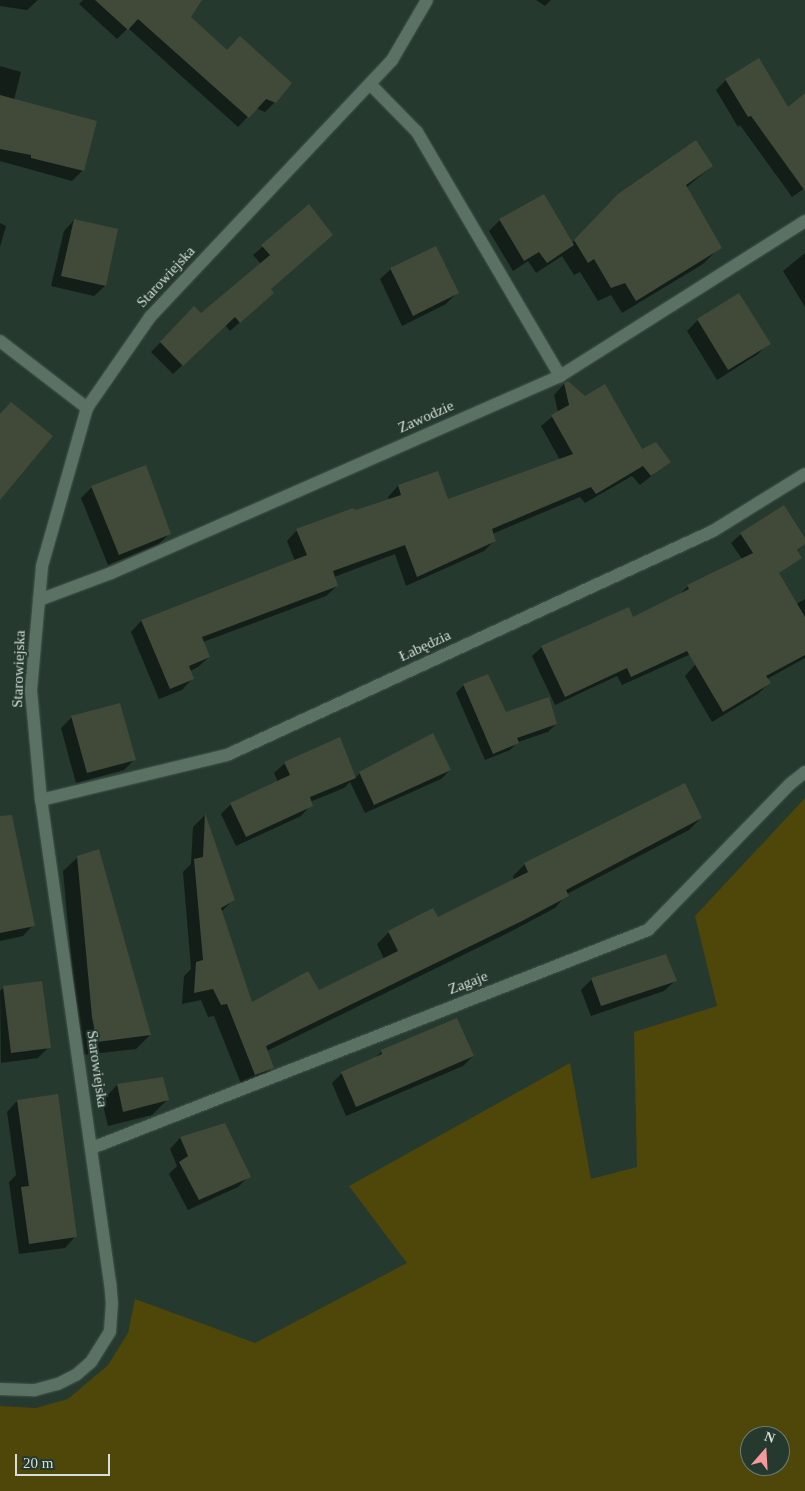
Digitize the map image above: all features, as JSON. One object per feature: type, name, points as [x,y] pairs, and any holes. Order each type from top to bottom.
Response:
[{"type":"street","name":"Starowiejska","points":[[0,1389],[35,1390],[58,1384],[76,1374],[91,1362],[110,1331],[112,1304],[92,1148],[41,800],[31,690],[42,566],[87,408],[150,317],[392,60],[427,0]]},
{"type":"street","points":[[370,84],[417,132],[560,376]]},
{"type":"street","name":"Zawodzie","points":[[38,600],[111,573],[560,376],[805,221]]},
{"type":"street","points":[[0,341],[87,408]]},
{"type":"street","name":"Łabędzia","points":[[41,800],[227,755],[713,531],[805,474]]},
{"type":"street","name":"Zagaje","points":[[92,1148],[648,930],[790,784],[805,772]]},
{"type":"shaded area","points":[[805,798],[805,1491],[0,1491],[0,1406],[36,1408],[68,1399],[108,1365],[128,1333],[135,1299],[255,1343],[407,1263],[349,1186],[570,1063],[591,1179],[637,1167],[634,1032],[717,1006],[695,916]]},
{"type":"building","points":[[95,0],[202,0],[191,17],[227,50],[240,36],[292,83],[276,103],[266,99],[249,118],[138,19],[128,30]]},
{"type":"building","points":[[759,58],[788,107],[805,93],[805,191],[751,116],[748,117],[725,79]]},
{"type":"building","points":[[0,95],[97,121],[84,171],[31,158],[31,155],[0,149]]},
{"type":"building","points":[[696,140],[713,166],[686,185],[722,248],[636,301],[625,283],[611,288],[594,259],[588,263],[574,240],[618,194]]},
{"type":"building","points":[[544,194],[574,245],[547,263],[539,252],[524,261],[499,219]]},
{"type":"building","points":[[309,204],[333,235],[271,289],[274,293],[240,323],[235,317],[183,366],[160,342],[194,306],[201,313],[270,255],[261,245]]},
{"type":"building","points":[[74,219],[118,229],[106,286],[61,276]]},
{"type":"building","points":[[436,246],[459,293],[413,316],[390,268]]},
{"type":"building","points":[[739,293],[771,344],[728,370],[697,319]]},
{"type":"building","points":[[568,381],[585,396],[605,384],[642,449],[656,442],[671,462],[651,476],[643,466],[596,494],[591,487],[492,529],[496,541],[417,577],[405,545],[333,571],[338,586],[202,637],[210,657],[189,666],[194,679],[170,689],[141,620],[307,555],[296,529],[353,508],[356,510],[401,495],[398,485],[438,471],[448,499],[573,454],[551,415],[569,405],[564,383]]},
{"type":"building","points":[[11,402],[53,436],[0,500],[0,414]]},
{"type":"building","points":[[146,465],[171,534],[119,555],[91,486]]},
{"type":"building","points":[[784,505],[805,538],[805,544],[797,550],[802,558],[779,573],[805,617],[805,655],[766,676],[771,683],[723,712],[687,651],[631,677],[627,668],[565,697],[541,646],[629,607],[633,617],[689,589],[687,585],[753,553],[740,533]]},
{"type":"building","points":[[488,674],[506,712],[549,697],[557,724],[517,738],[519,743],[493,754],[463,684]]},
{"type":"building","points":[[120,703],[136,760],[87,773],[71,716]]},
{"type":"building","points":[[433,733],[451,770],[374,805],[359,772]]},
{"type":"building","points":[[340,737],[356,778],[310,797],[313,806],[246,837],[230,803],[290,775],[284,762]]},
{"type":"building","points":[[685,783],[702,818],[566,890],[569,896],[522,921],[266,1046],[274,1068],[255,1075],[227,1004],[221,1005],[213,989],[194,993],[196,962],[203,960],[194,859],[203,857],[205,813],[235,900],[221,908],[252,1002],[308,971],[319,990],[398,951],[388,931],[433,908],[438,917],[528,872],[524,863]]},
{"type":"building","points":[[12,815],[35,926],[0,933],[0,816]]},
{"type":"building","points":[[99,849],[151,1035],[97,1042],[92,1017],[77,856]]},
{"type":"building","points":[[666,954],[677,981],[601,1006],[591,978]]},
{"type":"building","points":[[42,981],[51,1048],[11,1053],[3,986]]},
{"type":"building","points":[[457,1018],[474,1056],[356,1107],[341,1072],[382,1054],[381,1050]]},
{"type":"building","points":[[163,1077],[169,1100],[123,1112],[117,1084]]},
{"type":"building","points":[[58,1094],[77,1237],[29,1244],[21,1187],[29,1186],[17,1100]]},
{"type":"building","points":[[225,1123],[251,1177],[199,1200],[179,1162],[188,1156],[180,1137]]}]
